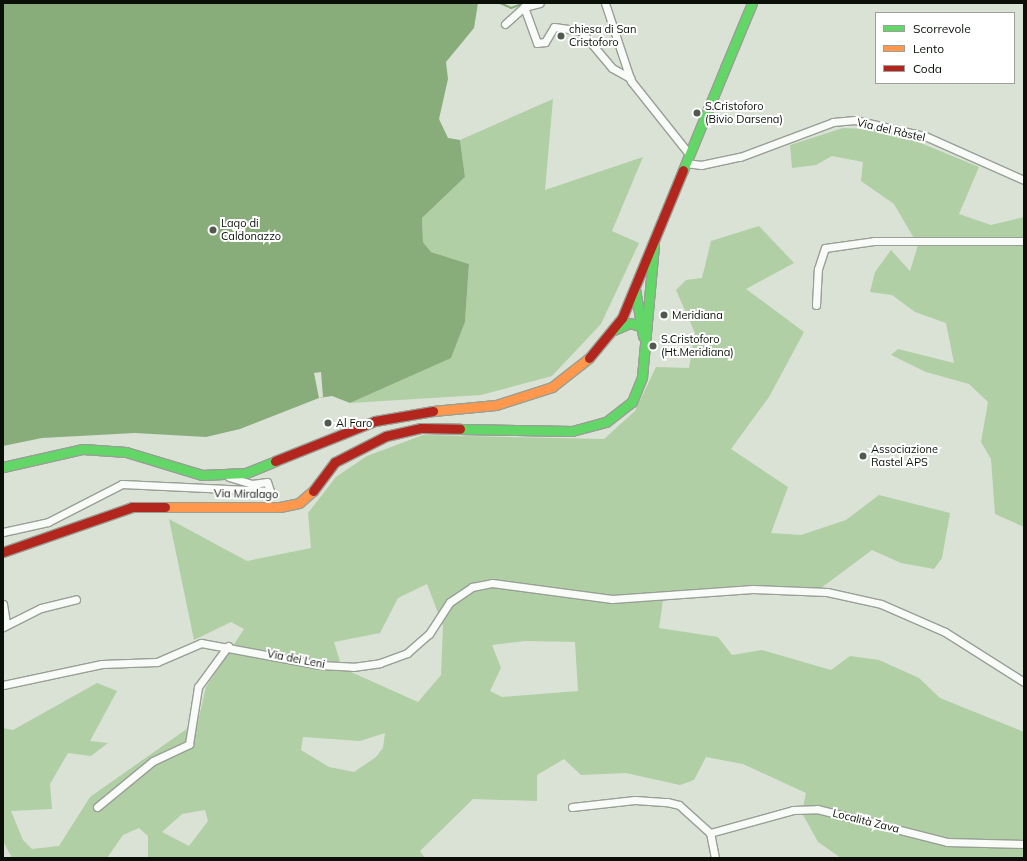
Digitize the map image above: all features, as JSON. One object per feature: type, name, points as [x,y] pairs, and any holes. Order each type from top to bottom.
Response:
[{"type":"main road","points":[[3,467],[83,449],[126,452],[182,471],[225,475],[262,468],[375,421],[524,398],[552,387],[570,374],[614,330],[635,288],[752,3]]},
{"type":"main road","points":[[646,358],[654,242]]},
{"type":"main road","points":[[635,288],[643,288],[650,297]]},
{"type":"main road","points":[[635,288],[646,358]]},
{"type":"main road","points":[[614,330],[630,323],[642,327]]},
{"type":"main road","name":"Via Miralago","points":[[3,552],[132,507],[280,507],[299,503],[315,489],[335,462],[386,436],[421,428],[572,432],[606,422],[632,402],[646,358]]},
{"type":"street","points":[[605,3],[630,78],[688,158]]},
{"type":"street","points":[[505,24],[524,7],[537,4]]},
{"type":"street","points":[[524,7],[537,43],[545,42],[554,27],[581,31],[612,68],[630,78]]},
{"type":"street","name":"Via del Ràstel","points":[[688,158],[701,164],[740,157],[826,124],[855,120],[925,136],[1024,180]]},
{"type":"street","points":[[816,305],[818,269],[825,248],[874,241],[1024,241]]},
{"type":"street","points":[[3,532],[48,522],[122,484],[270,490],[267,482],[252,484],[225,475]]},
{"type":"street","name":"Via dei Leni","points":[[3,685],[102,664],[157,662],[201,643],[228,646],[320,665],[353,667],[380,663],[407,653],[429,634],[450,602],[472,587],[506,583],[612,599],[753,589],[826,592],[881,604],[945,632],[1024,682]]},
{"type":"street","points":[[3,604],[4,626],[41,608],[76,599]]},
{"type":"street","points":[[97,807],[153,761],[189,744],[198,687],[228,646]]},
{"type":"street","points":[[572,808],[635,800],[667,802],[679,805],[710,833],[715,858]]},
{"type":"street","name":"Località Zava","points":[[710,833],[793,810],[817,809],[947,842],[1024,844]]},
{"type":"shaded area","name":"Lago di Caldonazzo","points":[[3,3],[478,3],[474,28],[446,62],[448,79],[439,119],[448,138],[460,140],[465,177],[422,218],[423,242],[431,252],[469,264],[465,322],[451,358],[350,403],[332,396],[319,398],[240,429],[206,437],[135,433],[42,438],[3,446]]},
{"type":"shaded area","points":[[553,99],[545,190],[643,157],[612,231],[639,243],[601,324],[552,376],[481,395],[350,403],[451,357],[465,322],[469,264],[431,252],[423,242],[422,218],[465,177],[460,140]]},
{"type":"shaded area","points":[[843,128],[889,130],[979,167],[959,214],[991,225],[1024,217],[1024,527],[995,514],[991,459],[981,442],[988,402],[969,384],[926,372],[891,355],[898,349],[954,363],[946,323],[915,312],[892,295],[870,292],[875,272],[891,250],[910,271],[918,245],[894,204],[861,181],[863,162],[832,156],[816,165],[792,168],[790,145]]},
{"type":"shaded area","points":[[759,226],[794,263],[746,289],[804,332],[769,397],[731,449],[788,487],[771,533],[801,535],[846,520],[879,495],[950,513],[942,558],[934,569],[901,563],[872,550],[821,588],[747,585],[664,593],[659,628],[718,637],[732,655],[762,650],[831,670],[850,656],[879,660],[919,678],[940,698],[1024,732],[1024,858],[841,858],[818,842],[802,813],[806,793],[743,764],[706,757],[694,780],[680,785],[626,773],[581,775],[564,759],[537,775],[537,801],[473,799],[420,851],[425,858],[148,858],[148,836],[139,828],[123,835],[107,858],[12,858],[3,841],[3,728],[13,730],[97,683],[117,691],[90,741],[108,743],[91,756],[68,753],[50,784],[52,809],[11,811],[23,840],[32,849],[59,846],[90,797],[198,721],[206,687],[244,629],[231,622],[194,640],[169,519],[247,561],[311,548],[308,513],[336,477],[367,456],[423,435],[604,439],[635,411],[656,367],[689,368],[695,333],[676,290],[686,280],[702,278],[711,241]],"holes":[[[427,584],[443,626],[441,675],[418,702],[342,668],[334,642],[380,633],[398,598]],[[525,641],[575,642],[578,691],[502,697],[490,691],[501,668],[492,645]],[[385,733],[383,748],[376,757],[354,772],[329,767],[301,750],[303,737],[360,741]],[[205,810],[208,821],[189,846],[162,832],[182,814]]]},
{"type":"pier","points":[[321,372],[323,397],[319,398],[314,373]]},
{"type":"waterway","points":[[500,3],[511,8],[522,4]]},
{"type":"traffic: fast","points":[[725,68],[752,3]]},
{"type":"traffic: fast","points":[[683,170],[725,68]]},
{"type":"traffic: fast","points":[[460,429],[572,431],[606,422],[632,402],[642,377],[654,246]]},
{"type":"traffic: fast","points":[[635,289],[643,336]]},
{"type":"traffic: fast","points":[[614,330],[630,323],[642,327]]},
{"type":"traffic: fast","points":[[3,467],[83,449],[126,452],[202,475],[246,473],[275,461]]},
{"type":"traffic: slow","points":[[433,411],[496,405],[552,387],[589,358]]},
{"type":"traffic: slow","points":[[165,507],[280,507],[299,503],[313,491]]},
{"type":"traffic: jam","points":[[589,358],[622,318],[683,170]]},
{"type":"traffic: jam","points":[[275,461],[375,421],[433,411]]},
{"type":"traffic: jam","points":[[313,491],[335,462],[386,436],[421,428],[460,429]]},
{"type":"traffic: jam","points":[[3,552],[132,507],[165,507]]},
{"type":"place","name":"chiesa di San Cristoforo","points":[[561,36]]},
{"type":"place","name":"S.Cristoforo (Bivio Darsena)","points":[[697,113]]},
{"type":"place","name":"Lago di Caldonazzo","points":[[213,230]]},
{"type":"place","name":"Meridiana","points":[[664,315]]},
{"type":"place","name":"S.Cristoforo (Ht.Meridiana)","points":[[653,346]]},
{"type":"place","name":"Al Faro","points":[[328,423]]},
{"type":"place","name":"Associazione Rastel APS","points":[[863,456]]}]
